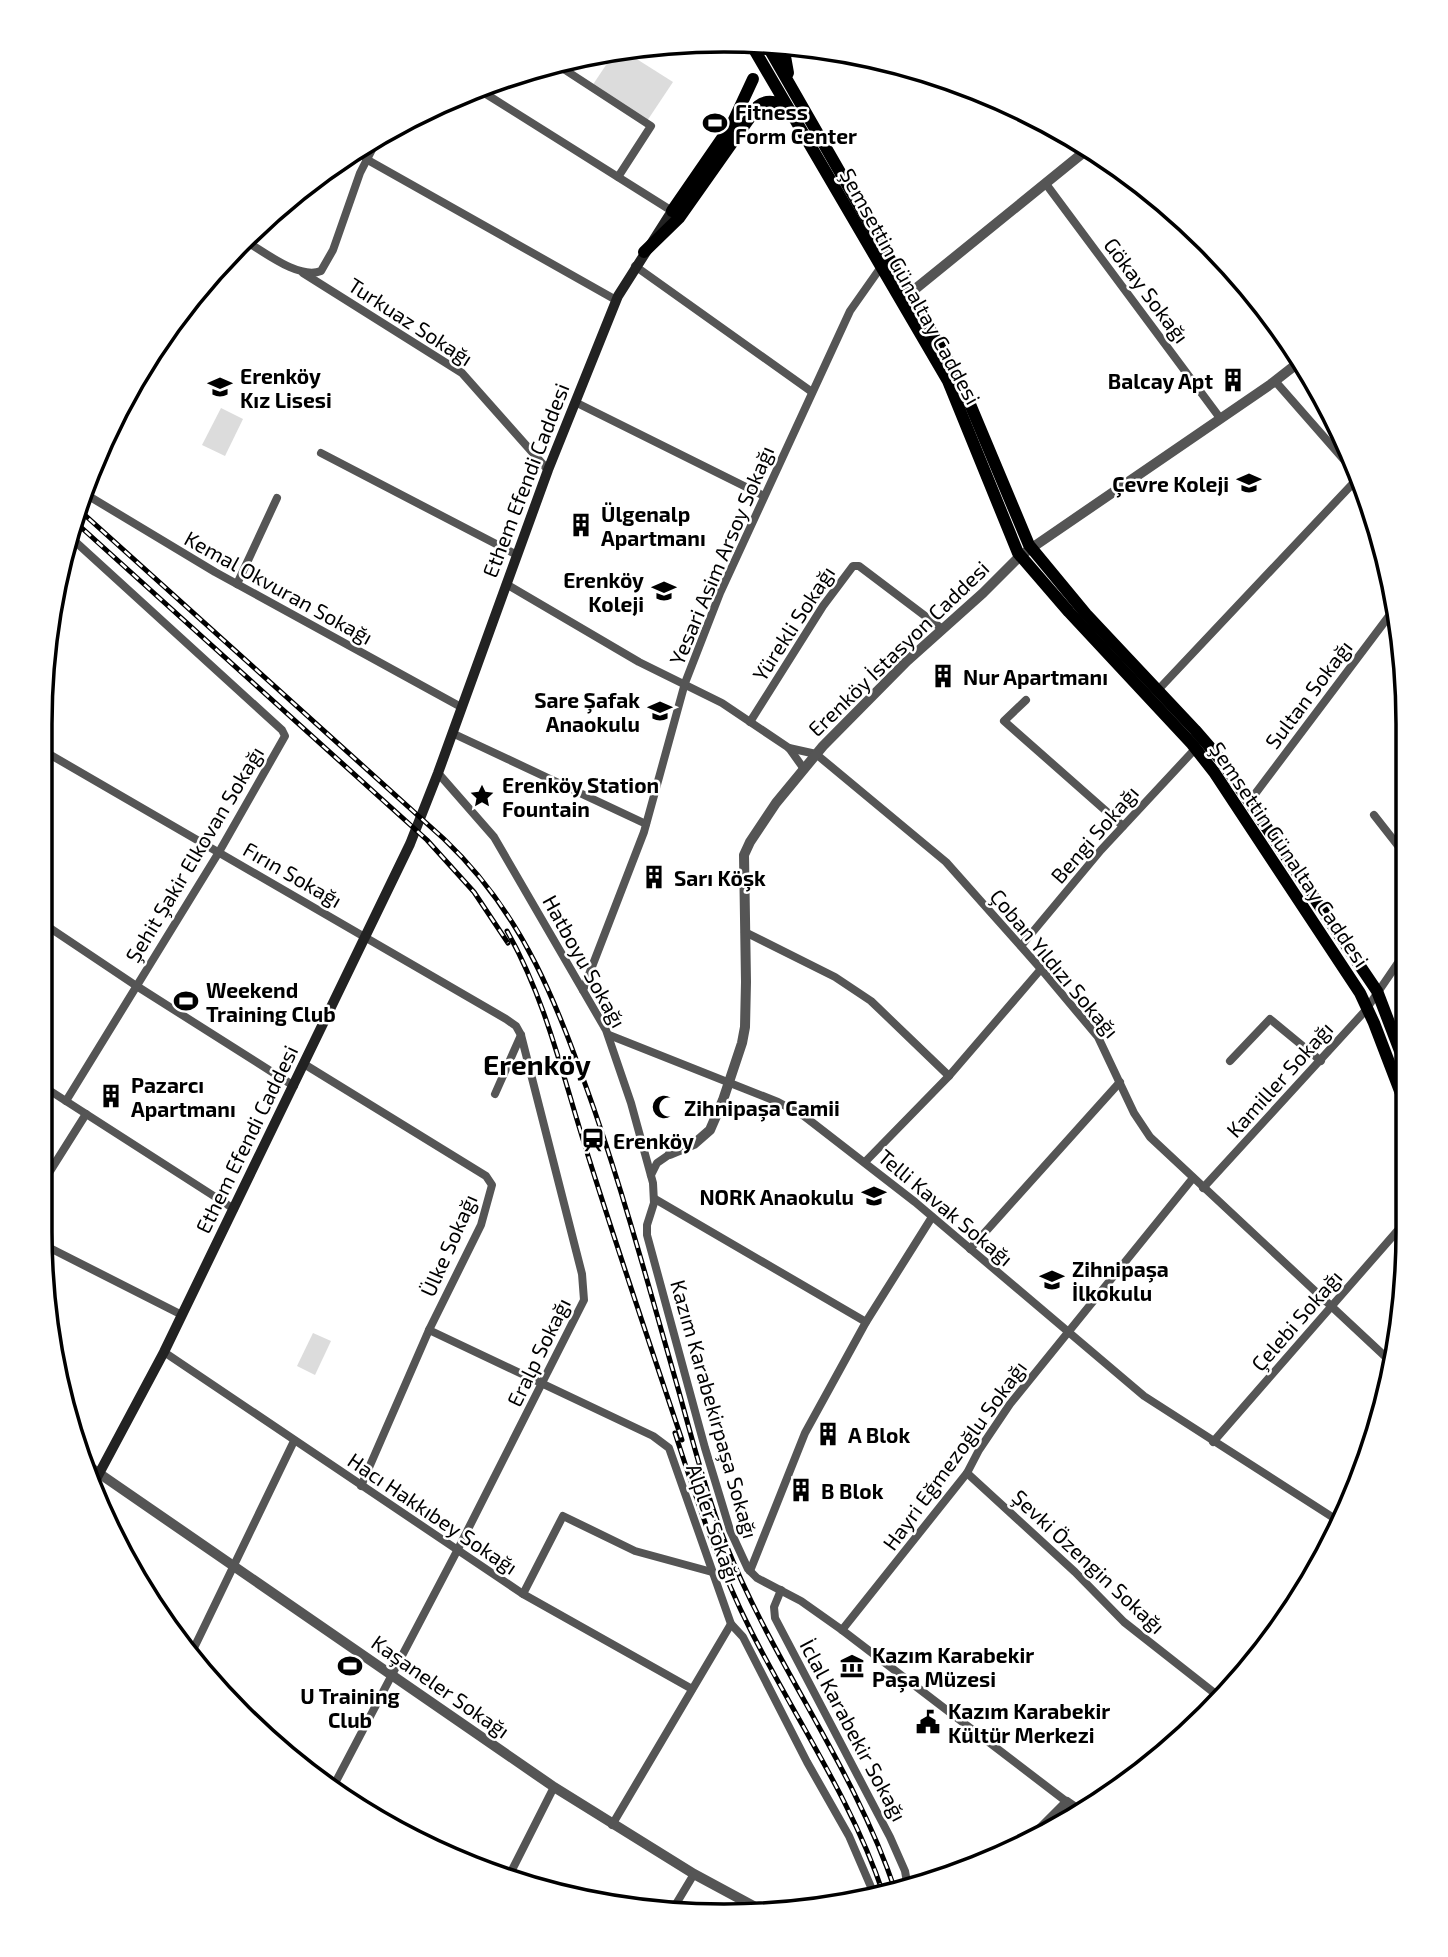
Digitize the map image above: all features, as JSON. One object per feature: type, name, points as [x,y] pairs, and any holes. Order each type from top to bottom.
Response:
[{"type":"main road","name":"Şemsettin Günaltay Caddesi","points":[[757,53],[950,387],[1026,552],[1196,748],[1269,852],[1368,1007],[1396,1080]]},
{"type":"main road","name":"Şemsettin Günaltay Caddesi","points":[[774,55],[965,390],[1026,552],[1206,742],[1378,993],[1396,1040]]},
{"type":"main road","points":[[786,56],[795,93]]},
{"type":"main road","points":[[672,211],[736,118],[753,79]]},
{"type":"main road","points":[[644,252],[683,212],[758,106],[765,102],[775,102],[794,115]]},
{"type":"main road","name":"Ethem Efendi Caddesi","points":[[98,1475],[164,1352],[410,844],[548,470],[616,300],[672,211]]},
{"type":"street","points":[[567,71],[651,126],[618,177]]},
{"type":"street","points":[[489,96],[672,211]]},
{"type":"street","points":[[303,273],[317,272],[326,264],[368,155]]},
{"type":"street","points":[[909,294],[1080,155]]},
{"type":"street","points":[[366,159],[616,300]]},
{"type":"street","name":"Gökay Sokağı","points":[[1045,184],[1220,418]]},
{"type":"street","name":"Turkuaz Sokağı","points":[[253,245],[303,273],[458,370],[479,389],[548,470]]},
{"type":"street","points":[[635,266],[812,392]]},
{"type":"street","name":"Yesari Asim Arsoy Sokağı","points":[[583,990],[646,824],[685,683],[720,593],[852,307],[881,267]]},
{"type":"street","name":"Erenköy İstasyon Caddesi","points":[[670,1154],[694,1144],[707,1134],[729,1082],[745,1027],[746,851],[772,809],[816,754],[941,628],[984,593],[1026,552],[1293,367]]},
{"type":"street","points":[[1275,381],[1337,452]]},
{"type":"street","points":[[575,402],[764,496]]},
{"type":"street","points":[[321,453],[517,555]]},
{"type":"street","points":[[1158,690],[1351,485]]},
{"type":"street","name":"Kemal Okvuran Sokağı","points":[[92,498],[237,584],[461,707]]},
{"type":"street","points":[[237,584],[277,498]]},
{"type":"street","name":"Şehit Şakir Elkovan Sokağı","points":[[66,1101],[219,852],[285,734],[77,543]]},
{"type":"street","name":"Yürekli Sokağı","points":[[750,722],[826,600],[853,566],[859,566],[941,628]]},
{"type":"street","points":[[506,584],[635,659],[714,698],[789,748],[804,769]]},
{"type":"street","name":"Sultan Sokağı","points":[[1249,802],[1387,618]]},
{"type":"street","points":[[1026,699],[1004,721],[1123,826]]},
{"type":"street","points":[[452,733],[646,824]]},
{"type":"street","points":[[789,748],[816,754]]},
{"type":"street","name":"Bengi Sokağı","points":[[1021,946],[1123,826],[1196,748]]},
{"type":"street","name":"Çoban Yıldızı Sokağı","points":[[816,754],[946,862],[1094,1032],[1108,1055],[1134,1113],[1148,1134],[1384,1356]]},
{"type":"street","name":"Fırın Sokağı","points":[[52,756],[506,1019],[518,1027],[521,1035]]},
{"type":"street","name":"Hatboyu Sokağı","points":[[438,773],[494,837],[608,1035],[644,1149],[655,1199]]},
{"type":"street","points":[[1374,816],[1396,843]]},
{"type":"street","points":[[52,929],[293,1086]]},
{"type":"street","points":[[745,932],[835,977],[871,1001],[949,1076]]},
{"type":"street","name":"Kamiller Sokağı","points":[[1203,1188],[1368,1007],[1396,966]]},
{"type":"street","points":[[865,1162],[949,1076],[1041,969]]},
{"type":"street","points":[[1230,1061],[1270,1019],[1321,1061]]},
{"type":"street","points":[[495,1094],[521,1035]]},
{"type":"street","name":"Eralp Sokağı","points":[[336,1781],[543,1384],[580,1310],[585,1290],[521,1035]]},
{"type":"street","name":"Telli Kavak Sokağı","points":[[608,1035],[800,1113],[932,1217],[1144,1396],[1332,1517]]},
{"type":"street","name":"Ülke Sokağı","points":[[304,1064],[491,1181],[491,1193],[481,1225],[429,1330],[361,1486]]},
{"type":"street","points":[[970,1249],[1120,1082]]},
{"type":"street","points":[[52,1092],[234,1209]]},
{"type":"street","points":[[52,1168],[86,1114]]},
{"type":"street","points":[[644,1149],[655,1154],[670,1154]]},
{"type":"street","points":[[651,1175],[657,1163],[670,1154]]},
{"type":"street","name":"Hayri Eğmezoğlu Sokağı","points":[[842,1630],[967,1473],[1010,1404],[1193,1178]]},
{"type":"street","points":[[655,1199],[866,1322]]},
{"type":"street","name":"Kazım Karabekirpaşa Sokağı","points":[[655,1199],[647,1235],[730,1530],[750,1572]]},
{"type":"street","points":[[932,1217],[866,1322],[800,1443],[750,1572],[842,1630],[1073,1806]]},
{"type":"street","name":"Çelebi Sokağı","points":[[1213,1442],[1396,1232]]},
{"type":"street","points":[[53,1249],[182,1315]]},
{"type":"street","name":"Alpler Sokağı","points":[[429,1330],[653,1436],[667,1447],[673,1456],[731,1624],[743,1637],[807,1762],[849,1836],[871,1888]]},
{"type":"street","name":"Hacı Hakkıbey Sokağı","points":[[164,1352],[523,1594],[692,1689]]},
{"type":"street","points":[[195,1647],[295,1441]]},
{"type":"street","name":"Şevki Özengin Sokağı","points":[[967,1473],[1082,1579],[1124,1622],[1214,1692]]},
{"type":"street","name":"Kaşaneler Sokağı","points":[[101,1482],[235,1566],[612,1825],[749,1903]]},
{"type":"street","points":[[523,1594],[563,1516],[635,1550],[712,1572]]},
{"type":"street","name":"İclal Karabekir Sokağı","points":[[781,1590],[774,1607],[775,1616],[890,1838],[906,1879]]},
{"type":"street","points":[[612,1825],[731,1624]]},
{"type":"street","points":[[512,1870],[554,1787]]},
{"type":"street","points":[[1048,1821],[1067,1802]]},
{"type":"street","points":[[677,1903],[694,1874]]},
{"type":"shaded area","points":[[635,58],[673,82],[647,121],[592,86],[608,63]]},
{"type":"shaded area","points":[[221,408],[243,419],[225,456],[202,445]]},
{"type":"shaded area","points":[[313,1333],[331,1341],[315,1375],[297,1366]]},
{"type":"railway","points":[[86,516],[444,839],[497,899],[518,931],[552,998],[594,1109],[725,1542],[766,1630],[858,1801],[892,1883]]},
{"type":"railway","points":[[82,528],[427,840],[474,892],[508,943]]},
{"type":"railway","points":[[507,931],[532,983],[552,1036],[585,1146],[682,1440]]},
{"type":"railway","points":[[675,1433],[709,1534],[739,1607],[839,1792],[880,1886]]},
{"type":"place","name":"Fitness Form Center","points":[[715,123]]},
{"type":"place","name":"Balcay Apt","points":[[1233,380]]},
{"type":"place","name":"Erenköy Kız Lisesi","points":[[220,387]]},
{"type":"place","name":"Çevre Koleji","points":[[1249,483]]},
{"type":"place","name":"Ülgenalp Apartmanı","points":[[581,525]]},
{"type":"place","name":"Erenköy Koleji","points":[[664,591]]},
{"type":"place","name":"Nur Apartmanı","points":[[943,676]]},
{"type":"place","name":"Sare Şafak Anaokulu","points":[[660,711]]},
{"type":"place","name":"Erenköy Station Fountain","points":[[482,796]]},
{"type":"place","name":"Sarı Köşk","points":[[654,877]]},
{"type":"place","name":"Weekend Training Club","points":[[186,1001]]},
{"type":"place","name":"Pazarcı Apartmanı","points":[[111,1096]]},
{"type":"place","name":"Zihnipaşa Camii","points":[[664,1107]]},
{"type":"place","name":"Erenköy","points":[[593,1140]]},
{"type":"place","name":"NORK Anaokulu","points":[[874,1196]]},
{"type":"place","name":"Zihnipaşa İlkokulu","points":[[1052,1280]]},
{"type":"place","name":"A Blok","points":[[828,1434]]},
{"type":"place","name":"B Blok","points":[[801,1490]]},
{"type":"place","name":"U Training Club","points":[[350,1666]]},
{"type":"place","name":"Kazım Karabekir Paşa Müzesi","points":[[852,1666]]},
{"type":"place","name":"Kazım Karabekir Kültür Merkezi","points":[[928,1722]]},
{"type":"district","name":"Erenköy","points":[[537,1064]]}]
